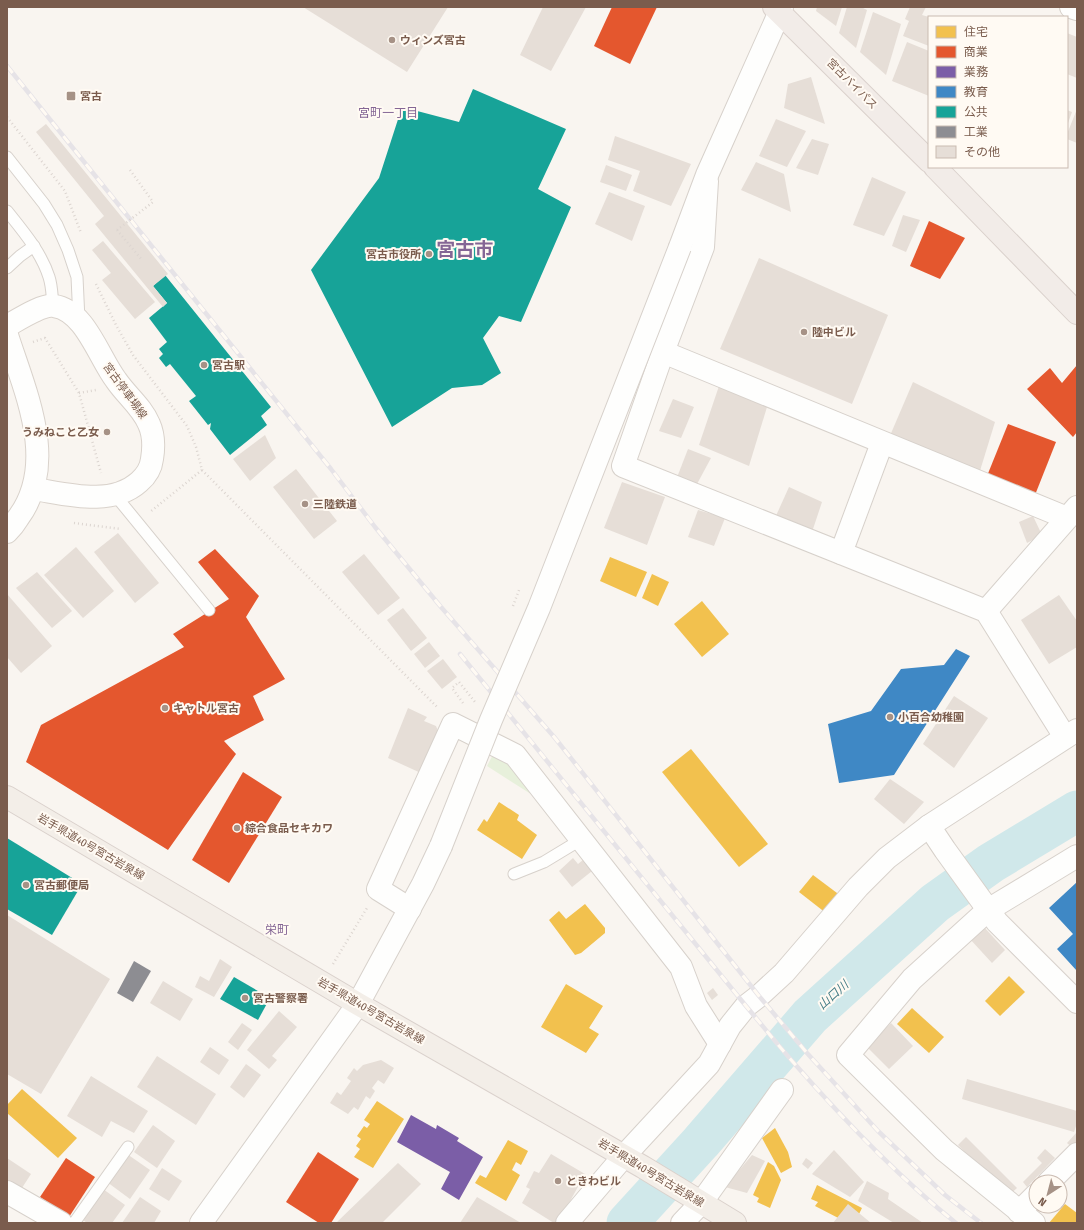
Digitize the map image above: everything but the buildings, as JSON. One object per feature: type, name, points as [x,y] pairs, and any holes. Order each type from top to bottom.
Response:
[{"type":"highway","name":"宮古バイパス","points":[[778,8],[928,160]]},
{"type":"highway","points":[[936,168],[1077,313]]},
{"type":"main road","name":"岩手県道40号宮古岩泉線","points":[[7,797],[358,1004],[643,1167],[735,1223]]},
{"type":"street","points":[[1071,7],[1077,9]]},
{"type":"street","points":[[201,1223],[358,1004],[410,909],[441,846],[491,720],[538,608],[707,175],[778,8]]},
{"type":"street","points":[[567,1223],[624,1156],[709,1064],[730,1026],[746,1006],[784,973],[858,887],[887,858],[929,826],[1071,733],[986,611],[623,466],[663,352],[703,247],[707,175]]},
{"type":"street","points":[[7,326],[37,309],[53,305]]},
{"type":"street","name":"宮古停車場線","points":[[34,489],[83,496],[108,496],[132,488],[143,479],[151,466],[153,452],[153,437],[148,423],[140,410],[116,380],[79,320],[68,311],[53,305]]},
{"type":"street","points":[[7,532],[24,510],[34,489],[38,461],[36,433],[28,401],[9,342]]},
{"type":"street","points":[[663,352],[882,443],[1072,512],[986,611]]},
{"type":"street","points":[[841,554],[882,443]]},
{"type":"street","points":[[410,909],[378,889],[453,724],[515,755],[681,967],[696,1006],[720,1044]]},
{"type":"street","points":[[929,826],[997,922],[1077,1002]]},
{"type":"street","points":[[1027,1218],[944,1150],[848,1055],[912,979],[988,910],[1077,856]]},
{"type":"street","points":[[682,1223],[694,1198],[782,1090]]},
{"type":"street","points":[[1057,1174],[1077,1154]]},
{"type":"street","points":[[7,1192],[62,1223]]},
{"type":"lane","points":[[7,157],[44,204],[57,226],[68,250],[77,277],[79,320]]},
{"type":"lane","points":[[7,211],[34,246],[50,278],[53,305]]},
{"type":"lane","points":[[7,268],[34,246]]},
{"type":"lane","points":[[108,496],[209,610]]},
{"type":"lane","points":[[514,874],[544,862],[582,840]]},
{"type":"lane","points":[[74,1223],[128,1148]]},
{"type":"path","points":[[130,170],[153,202],[117,230],[142,260]]},
{"type":"path","points":[[9,342],[45,338],[79,393],[108,496]]},
{"type":"path","points":[[202,470],[453,724],[469,710],[452,688],[459,682],[491,720]]},
{"type":"path","points":[[329,970],[378,889]]},
{"type":"green space","points":[[496,749],[545,803],[487,766]]},
{"type":"waterway","name":"山口川","points":[[627,1223],[701,1142],[810,1016],[935,903],[991,863],[1077,811]]},
{"type":"railway","points":[[7,66],[331,469],[375,527],[441,607],[555,738],[759,996],[807,1053],[878,1131],[945,1195],[981,1223]]},
{"type":"railway","points":[[460,654],[787,1055],[831,1105],[871,1146],[913,1186],[956,1223]]},
{"type":"place","name":"ウィンズ宮古","points":[[392,40]]},
{"type":"place","name":"宮古","points":[[71,96]]},
{"type":"place","name":"宮古市役所","points":[[429,254]]},
{"type":"place","name":"陸中ビル","points":[[804,332]]},
{"type":"place","name":"宮古駅","points":[[204,365]]},
{"type":"place","name":"うみねこと乙女","points":[[107,432]]},
{"type":"place","name":"三陸鉄道","points":[[305,504]]},
{"type":"place","name":"キャトル宮古","points":[[165,708]]},
{"type":"place","name":"小百合幼稚園","points":[[890,717]]},
{"type":"place","name":"綜合食品セキカワ","points":[[237,828]]},
{"type":"place","name":"宮古郵便局","points":[[26,885]]},
{"type":"place","name":"宮古警察署","points":[[245,998]]},
{"type":"place","name":"ときわビル","points":[[558,1181]]},
{"type":"district","name":"宮町一丁目","points":[[388,113]]},
{"type":"district","name":"宮古市","points":[[465,249]]},
{"type":"district","name":"栄町","points":[[277,930]]}]
